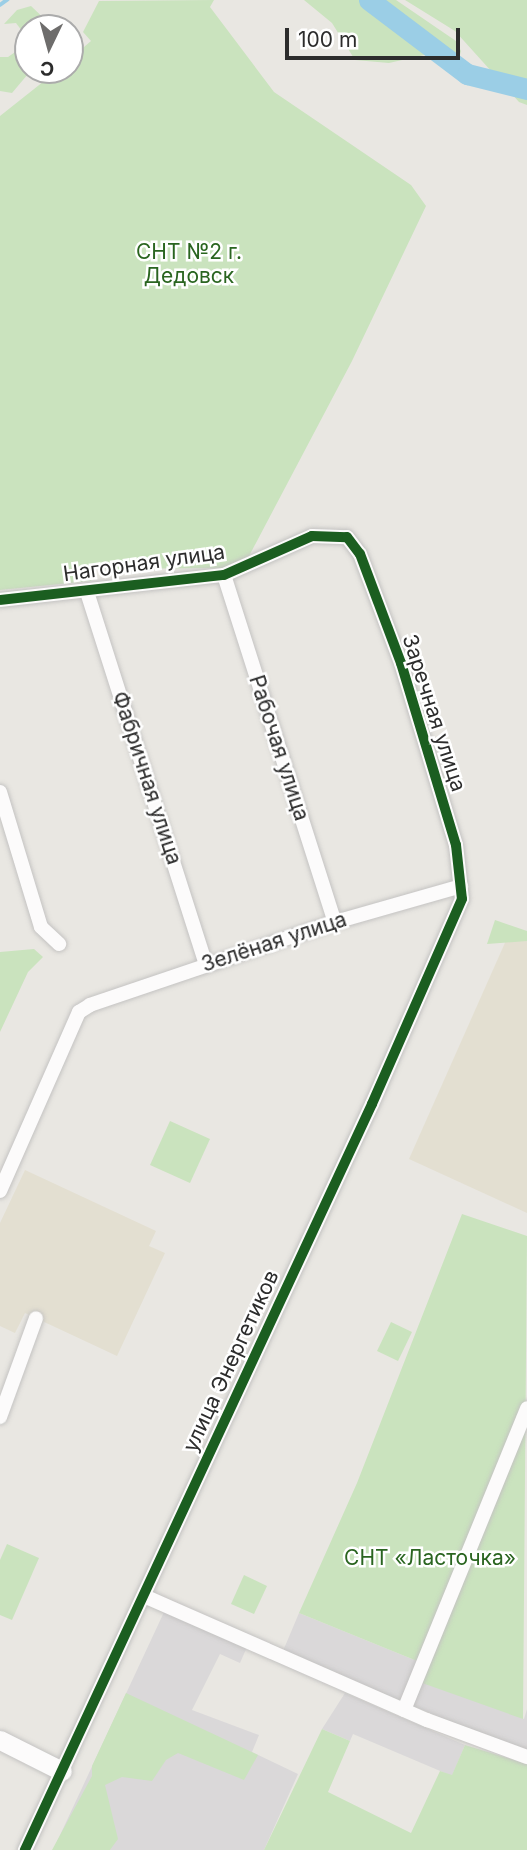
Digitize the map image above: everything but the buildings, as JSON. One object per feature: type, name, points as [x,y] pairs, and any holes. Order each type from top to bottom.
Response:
[{"type":"street","name":"Нагорная улица","points":[[0,600],[224,575],[312,536],[347,537],[360,555]]},
{"type":"street","name":"Заречная улица","points":[[360,555],[401,663],[456,845],[461,886]]},
{"type":"street","name":"Рабочая улица","points":[[224,575],[335,922]]},
{"type":"street","name":"Фабричная улица","points":[[87,592],[206,964]]},
{"type":"street","points":[[0,792],[41,927],[60,944]]},
{"type":"street","name":"Зелёная улица","points":[[0,1191],[79,1012],[90,1005],[206,964],[335,922],[461,886]]},
{"type":"street","name":"улица Энергетиков","points":[[25,1850],[437,959],[458,911],[461,886]]},
{"type":"street","points":[[0,1417],[36,1318]]},
{"type":"street","points":[[404,1710],[527,1408]]},
{"type":"street","points":[[144,1596],[404,1710],[527,1757]]},
{"type":"street","points":[[0,1740],[62,1771]]},
{"type":"shaded area","points":[[512,927],[527,934],[527,1213],[409,1159]]},
{"type":"shaded area","points":[[25,1170],[156,1231],[149,1246],[165,1253],[117,1356],[25,1313],[15,1333],[0,1326],[0,1223]]},
{"type":"shaded area","points":[[165,1610],[247,1647],[240,1663],[220,1654],[192,1710],[259,1735],[252,1752],[298,1774],[264,1850],[54,1848]]},
{"type":"shaded area","points":[[299,1613],[417,1661],[524,1719],[527,1709],[527,1754],[283,1651]]},
{"type":"shaded area","points":[[345,1693],[465,1745],[452,1776],[353,1734],[350,1741],[322,1729]]},
{"type":"green space","name":"СНТ №2 г. Дедовск","points":[[214,0],[210,7],[274,92],[411,185],[426,206],[352,361],[248,558],[225,568],[95,569],[91,581],[0,590],[0,116],[40,84],[84,84],[84,47],[91,41],[84,30],[99,1]]},
{"type":"green space","points":[[304,0],[396,0],[456,41],[461,51],[458,62],[424,55],[389,63],[355,60],[332,23]]},
{"type":"green space","points":[[405,0],[527,0],[527,105],[519,102],[455,31]]},
{"type":"green space","points":[[31,6],[39,14],[14,14],[14,23],[4,24],[17,10]]},
{"type":"green space","points":[[14,53],[14,84],[20,84],[12,93],[0,91],[0,57],[8,57]]},
{"type":"green space","points":[[495,920],[527,931],[527,941],[487,944]]},
{"type":"green space","points":[[34,949],[43,957],[28,972],[0,1032],[0,952]]},
{"type":"green space","points":[[170,1121],[210,1139],[190,1183],[150,1165]]},
{"type":"green space","name":"СНТ «Ласточка»","points":[[462,1214],[527,1236],[523,1719],[411,1679],[417,1661],[299,1613],[357,1483]]},
{"type":"green space","points":[[391,1322],[412,1332],[398,1361],[377,1351]]},
{"type":"green space","points":[[7,1544],[39,1558],[12,1620],[0,1615],[0,1560]]},
{"type":"green space","points":[[244,1575],[267,1586],[254,1614],[231,1604]]},
{"type":"green space","points":[[126,1693],[258,1755],[244,1780],[178,1753],[166,1760],[152,1781],[122,1777],[105,1785],[118,1839],[110,1850],[52,1850],[92,1776],[92,1766]]},
{"type":"green space","points":[[322,1729],[350,1741],[328,1792],[411,1833],[440,1771],[452,1775],[465,1745],[527,1764],[527,1850],[264,1850]]},
{"type":"waterway","points":[[0,5],[7,0]]},
{"type":"waterway","points":[[369,0],[467,74],[527,89]]},
{"type":"cycle path","points":[[0,600],[224,575],[312,536],[347,537],[360,554],[401,663],[456,845],[462,899],[372,1104],[25,1850]]}]
